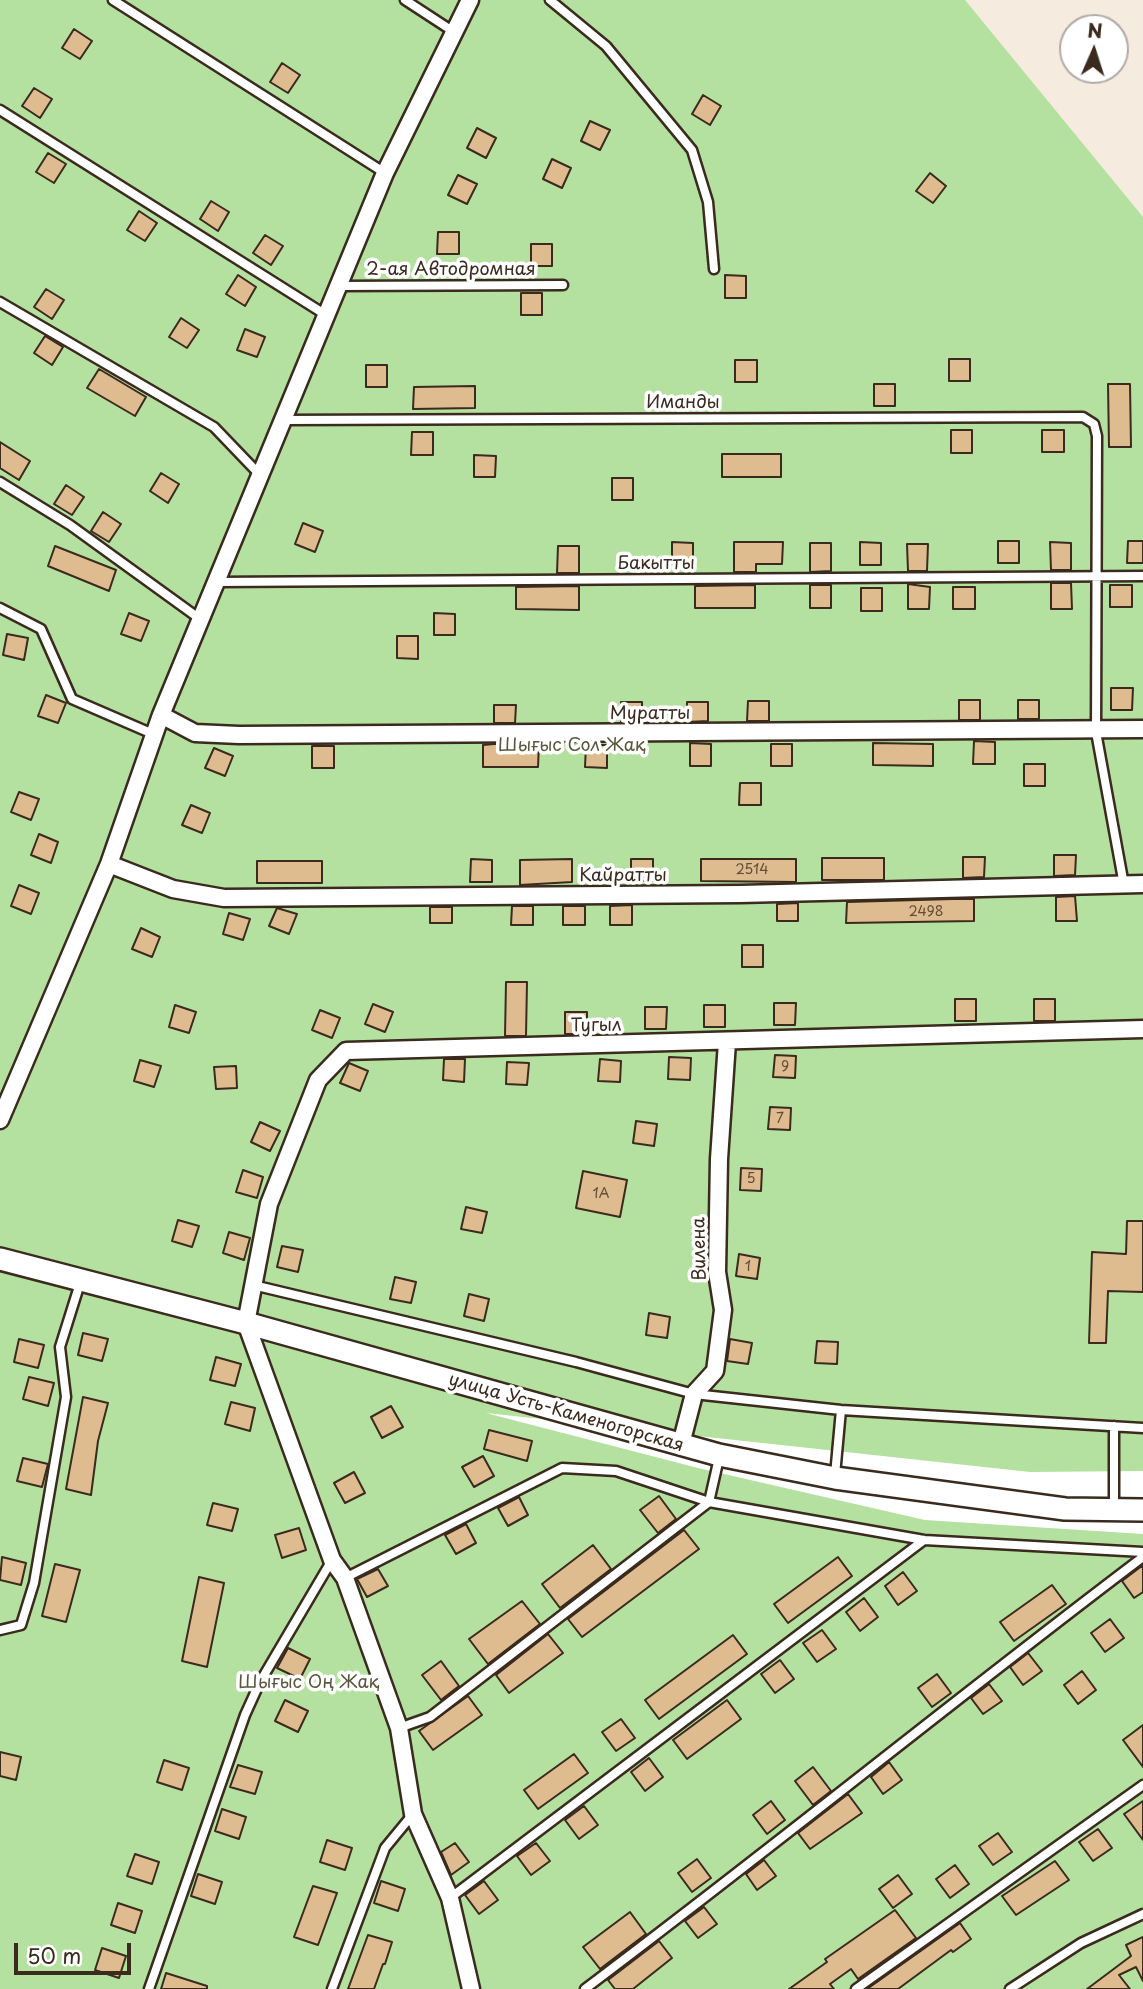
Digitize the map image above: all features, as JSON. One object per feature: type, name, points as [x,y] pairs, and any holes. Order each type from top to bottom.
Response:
[{"type":"street","points":[[0,1120],[109,864],[153,734],[385,173],[470,0]]},
{"type":"street","name":"Муратты","points":[[161,715],[194,733],[239,736],[1096,732],[1143,729]]},
{"type":"street","name":"Кайратты","points":[[109,864],[173,889],[224,898],[740,894],[1143,884]]},
{"type":"street","name":"Тугыл","points":[[246,1323],[269,1204],[318,1080],[346,1051],[1143,1029]]},
{"type":"street","name":"Вилена","points":[[681,1444],[694,1394],[715,1371],[723,1310],[717,1272],[719,1159],[727,1042]]},
{"type":"street","name":"улица Усть-Каменогорская","points":[[0,1259],[246,1323],[719,1455],[835,1478],[1065,1509],[1143,1510]]},
{"type":"street","points":[[246,1323],[332,1560],[345,1578],[399,1728],[412,1814],[450,1898],[471,1989]]},
{"type":"lane","points":[[113,0],[385,173]]},
{"type":"lane","points":[[405,0],[454,32]]},
{"type":"lane","points":[[550,0],[606,46],[692,150],[708,202],[714,269]]},
{"type":"lane","points":[[0,110],[326,315]]},
{"type":"lane","name":"2-ая Автодромная","points":[[338,286],[563,285]]},
{"type":"lane","points":[[0,302],[214,427],[260,475]]},
{"type":"lane","name":"Иманды","points":[[283,420],[1083,417],[1094,424],[1097,436],[1097,576]]},
{"type":"lane","points":[[0,482],[70,525],[200,619]]},
{"type":"lane","points":[[1124,885],[1096,732],[1097,576],[1143,576]]},
{"type":"lane","name":"Бакытты","points":[[216,582],[1097,576]]},
{"type":"lane","points":[[0,608],[41,629],[72,699],[153,734]]},
{"type":"lane","points":[[0,1630],[21,1625],[34,1583],[66,1397],[60,1347],[81,1280]]},
{"type":"lane","points":[[253,1285],[576,1362],[694,1394],[841,1410],[1143,1429]]},
{"type":"lane","points":[[835,1478],[841,1410]]},
{"type":"lane","points":[[1114,1426],[1114,1510]]},
{"type":"lane","points":[[399,1728],[430,1717],[709,1502],[719,1455]]},
{"type":"lane","points":[[345,1578],[562,1468],[616,1471],[709,1502],[924,1540],[1143,1554]]},
{"type":"lane","points":[[450,1898],[924,1540]]},
{"type":"lane","points":[[585,1989],[721,1887],[922,1725],[1143,1554]]},
{"type":"lane","points":[[149,1989],[245,1715],[260,1682],[332,1560]]},
{"type":"lane","points":[[856,1989],[1143,1785]]},
{"type":"lane","points":[[332,1989],[385,1848],[412,1814]]},
{"type":"lane","points":[[1010,1989],[1081,1943],[1143,1914]]},
{"type":"shaded area","points":[[753,0],[1143,0],[1143,341]]},
{"type":"green space","name":"Шығыс Сол Жақ","points":[[0,0],[965,0],[1143,217],[1143,1471],[1030,1472],[486,1413],[698,1468],[925,1520],[1143,1534],[1143,1989],[0,1989]]},
{"type":"building","points":[[74,29],[92,41],[80,59],[62,48]]},
{"type":"building","points":[[282,63],[300,75],[288,93],[270,82]]},
{"type":"building","points":[[34,88],[52,99],[40,118],[22,106]]},
{"type":"building","points":[[703,95],[721,106],[710,125],[692,114]]},
{"type":"building","points":[[590,121],[610,130],[600,150],[581,141]]},
{"type":"building","points":[[477,128],[496,138],[486,158],[467,148]]},
{"type":"building","points":[[48,153],[66,164],[54,183],[36,172]]},
{"type":"building","points":[[552,159],[571,168],[562,188],[543,179]]},
{"type":"building","points":[[930,173],[946,186],[933,203],[916,191]]},
{"type":"building","points":[[458,175],[477,184],[467,204],[448,195]]},
{"type":"building","points":[[211,201],[229,212],[218,231],[200,219]]},
{"type":"building","points":[[139,211],[157,223],[145,241],[127,230]]},
{"type":"building","points":[[438,232],[459,232],[459,254],[437,254]]},
{"type":"building","points":[[265,235],[283,246],[271,265],[253,253]]},
{"type":"building","points":[[531,244],[552,244],[552,266],[531,266]]},
{"type":"building","points":[[238,275],[256,287],[245,306],[226,294]]},
{"type":"building","points":[[725,275],[746,276],[746,298],[725,298]]},
{"type":"building","points":[[46,289],[64,300],[52,319],[34,307]]},
{"type":"building","points":[[521,293],[542,293],[542,315],[521,315]]},
{"type":"building","points":[[181,318],[199,330],[187,348],[169,337]]},
{"type":"building","points":[[245,329],[265,337],[257,357],[237,350]]},
{"type":"building","points":[[45,336],[63,347],[52,365],[34,353]]},
{"type":"building","points":[[949,359],[970,359],[970,381],[949,381]]},
{"type":"building","points":[[735,360],[757,360],[757,382],[735,382]]},
{"type":"building","points":[[366,365],[387,365],[387,387],[366,387]]},
{"type":"building","points":[[99,369],[146,397],[135,416],[87,388]]},
{"type":"building","points":[[874,384],[895,384],[895,406],[874,406]]},
{"type":"building","points":[[1108,384],[1130,384],[1131,447],[1109,447]]},
{"type":"building","points":[[475,386],[475,408],[413,409],[414,387]]},
{"type":"building","points":[[951,430],[972,430],[972,453],[951,453]]},
{"type":"building","points":[[1042,430],[1064,430],[1064,452],[1042,452]]},
{"type":"building","points":[[412,432],[433,432],[433,455],[411,455]]},
{"type":"building","points":[[0,442],[30,461],[19,480],[0,468]]},
{"type":"building","points":[[722,454],[781,454],[781,477],[722,477]]},
{"type":"building","points":[[474,455],[496,456],[495,477],[474,477]]},
{"type":"building","points":[[161,473],[179,484],[168,503],[150,491]]},
{"type":"building","points":[[612,478],[633,478],[633,500],[612,500]]},
{"type":"building","points":[[66,485],[84,497],[72,515],[54,504]]},
{"type":"building","points":[[103,512],[121,524],[109,542],[91,531]]},
{"type":"building","points":[[303,523],[323,531],[315,552],[295,544]]},
{"type":"building","points":[[998,541],[1019,541],[1019,563],[998,563]]},
{"type":"building","points":[[1128,541],[1143,541],[1143,563],[1127,563]]},
{"type":"building","points":[[672,542],[693,543],[693,565],[672,564]]},
{"type":"building","points":[[734,542],[783,542],[782,564],[756,564],[756,572],[734,572]]},
{"type":"building","points":[[860,542],[881,543],[881,565],[860,565]]},
{"type":"building","points":[[1050,542],[1071,543],[1071,570],[1051,570]]},
{"type":"building","points":[[810,543],[831,543],[831,571],[810,572]]},
{"type":"building","points":[[907,544],[928,544],[927,571],[908,571]]},
{"type":"building","points":[[55,546],[116,570],[109,591],[48,566]]},
{"type":"building","points":[[558,546],[579,546],[579,573],[557,573]]},
{"type":"building","points":[[1051,583],[1071,583],[1072,609],[1051,609]]},
{"type":"building","points":[[908,584],[930,587],[929,609],[908,609]]},
{"type":"building","points":[[755,585],[755,608],[695,608],[695,586]]},
{"type":"building","points":[[810,585],[831,585],[831,608],[810,608]]},
{"type":"building","points":[[1110,585],[1132,585],[1132,607],[1110,607]]},
{"type":"building","points":[[579,586],[579,610],[516,609],[516,587]]},
{"type":"building","points":[[953,587],[975,587],[975,609],[953,609]]},
{"type":"building","points":[[861,588],[882,588],[882,611],[861,611]]},
{"type":"building","points":[[129,613],[149,621],[141,641],[121,634]]},
{"type":"building","points":[[434,613],[455,614],[455,635],[434,635]]},
{"type":"building","points":[[7,634],[28,638],[24,660],[3,655]]},
{"type":"building","points":[[397,636],[418,636],[418,659],[397,658]]},
{"type":"building","points":[[1111,688],[1133,688],[1132,710],[1111,710]]},
{"type":"building","points":[[46,695],[66,703],[58,723],[38,716]]},
{"type":"building","points":[[959,700],[980,700],[980,720],[959,720]]},
{"type":"building","points":[[1018,700],[1039,700],[1039,719],[1018,719]]},
{"type":"building","points":[[748,701],[769,701],[769,721],[747,721]]},
{"type":"building","points":[[621,702],[642,702],[642,722],[621,722]]},
{"type":"building","points":[[687,702],[708,702],[708,721],[687,722]]},
{"type":"building","points":[[494,705],[516,705],[515,723],[494,723]]},
{"type":"building","points":[[974,741],[995,742],[995,764],[973,764]]},
{"type":"building","points":[[690,743],[711,744],[711,766],[690,766]]},
{"type":"building","points":[[873,743],[933,744],[933,766],[873,765]]},
{"type":"building","points":[[539,744],[538,767],[483,767],[483,745]]},
{"type":"building","points":[[771,744],[792,744],[792,766],[771,766]]},
{"type":"building","points":[[586,745],[607,745],[607,768],[585,767]]},
{"type":"building","points":[[312,746],[334,746],[334,768],[312,768]]},
{"type":"building","points":[[214,748],[233,756],[225,776],[205,768]]},
{"type":"building","points":[[1024,764],[1045,764],[1045,786],[1024,786]]},
{"type":"building","points":[[740,783],[761,783],[761,805],[739,805]]},
{"type":"building","points":[[19,792],[39,799],[31,820],[11,812]]},
{"type":"building","points":[[191,805],[210,813],[202,833],[182,825]]},
{"type":"building","points":[[39,834],[58,842],[51,863],[31,855]]},
{"type":"building","points":[[1054,855],[1076,855],[1075,875],[1054,876]]},
{"type":"building","points":[[963,857],[985,857],[984,877],[963,878]]},
{"type":"building","points":[[822,858],[884,858],[884,880],[822,880]]},
{"type":"building","points":[[471,859],[492,860],[492,882],[470,882]]},
{"type":"building","points":[[572,859],[572,882],[520,885],[520,860]]},
{"type":"building","points":[[631,859],[653,859],[653,881],[631,881]]},
{"type":"building","points":[[701,859],[796,859],[796,882],[701,881]]},
{"type":"building","points":[[257,861],[322,861],[322,883],[257,883]]},
{"type":"building","points":[[19,885],[39,893],[31,914],[11,906]]},
{"type":"building","points":[[1075,896],[1077,921],[1056,921],[1056,897]]},
{"type":"building","points":[[974,899],[974,921],[846,923],[847,902]]},
{"type":"building","points":[[798,903],[798,921],[777,921],[777,904]]},
{"type":"building","points":[[632,905],[632,925],[610,925],[610,906]]},
{"type":"building","points":[[512,906],[533,906],[533,925],[511,925]]},
{"type":"building","points":[[563,906],[585,906],[585,925],[563,925]]},
{"type":"building","points":[[430,907],[452,907],[452,923],[430,923]]},
{"type":"building","points":[[277,908],[297,914],[289,934],[269,926]]},
{"type":"building","points":[[229,913],[250,919],[243,940],[223,934]]},
{"type":"building","points":[[141,928],[160,937],[152,957],[132,949]]},
{"type":"building","points":[[742,945],[763,945],[763,967],[742,967]]},
{"type":"building","points":[[506,982],[527,982],[526,1036],[505,1036]]},
{"type":"building","points":[[955,999],[976,999],[976,1021],[955,1021]]},
{"type":"building","points":[[1034,999],[1055,999],[1055,1021],[1034,1021]]},
{"type":"building","points":[[774,1003],[796,1003],[795,1025],[774,1025]]},
{"type":"building","points":[[373,1004],[393,1012],[385,1032],[365,1024]]},
{"type":"building","points":[[175,1005],[196,1012],[189,1033],[169,1027]]},
{"type":"building","points":[[704,1005],[725,1005],[725,1027],[704,1027]]},
{"type":"building","points":[[645,1007],[667,1007],[666,1029],[645,1029]]},
{"type":"building","points":[[320,1010],[340,1018],[332,1038],[312,1030]]},
{"type":"building","points":[[565,1012],[587,1012],[587,1034],[565,1034]]},
{"type":"building","points":[[775,1055],[796,1056],[795,1078],[773,1077]]},
{"type":"building","points":[[669,1057],[691,1058],[690,1080],[668,1079]]},
{"type":"building","points":[[444,1059],[465,1059],[464,1082],[443,1080]]},
{"type":"building","points":[[600,1059],[621,1061],[620,1082],[598,1081]]},
{"type":"building","points":[[140,1060],[161,1066],[154,1087],[134,1081]]},
{"type":"building","points":[[507,1062],[529,1063],[527,1085],[506,1084]]},
{"type":"building","points":[[349,1063],[368,1071],[360,1091],[340,1083]]},
{"type":"building","points":[[236,1066],[237,1088],[216,1089],[214,1067]]},
{"type":"building","points":[[770,1107],[791,1108],[790,1130],[768,1129]]},
{"type":"building","points":[[636,1121],[657,1124],[654,1146],[633,1143]]},
{"type":"building","points":[[260,1122],[280,1131],[270,1151],[251,1142]]},
{"type":"building","points":[[741,1168],[762,1169],[761,1191],[740,1190]]},
{"type":"building","points":[[243,1170],[263,1177],[257,1198],[236,1192]]},
{"type":"building","points":[[583,1171],[627,1180],[620,1217],[576,1208]]},
{"type":"building","points":[[466,1207],[487,1212],[482,1233],[461,1229]]},
{"type":"building","points":[[178,1220],[199,1226],[192,1247],[172,1241]]},
{"type":"building","points":[[1127,1221],[1143,1221],[1143,1292],[1108,1291],[1106,1343],[1089,1343],[1092,1252],[1126,1254]]},
{"type":"building","points":[[229,1232],[250,1238],[244,1260],[223,1253]]},
{"type":"building","points":[[282,1246],[303,1250],[298,1272],[277,1267]]},
{"type":"building","points":[[739,1254],[760,1258],[757,1279],[736,1276]]},
{"type":"building","points":[[395,1277],[416,1282],[411,1303],[390,1299]]},
{"type":"building","points":[[469,1294],[489,1299],[484,1321],[464,1316]]},
{"type":"building","points":[[649,1313],[670,1317],[667,1338],[646,1335]]},
{"type":"building","points":[[83,1333],[108,1339],[102,1361],[78,1355]]},
{"type":"building","points":[[19,1339],[44,1345],[38,1368],[14,1362]]},
{"type":"building","points":[[730,1339],[752,1343],[748,1364],[727,1361]]},
{"type":"building","points":[[817,1341],[838,1342],[837,1364],[815,1363]]},
{"type":"building","points":[[216,1357],[241,1364],[235,1386],[210,1380]]},
{"type":"building","points":[[29,1377],[54,1383],[48,1406],[23,1399]]},
{"type":"building","points":[[83,1397],[108,1403],[98,1441],[91,1495],[66,1489]]},
{"type":"building","points":[[231,1402],[255,1408],[250,1431],[225,1424]]},
{"type":"building","points":[[391,1406],[403,1427],[382,1438],[371,1417]]},
{"type":"building","points":[[489,1430],[532,1441],[527,1461],[484,1449]]},
{"type":"building","points":[[483,1456],[494,1476],[474,1487],[462,1467]]},
{"type":"building","points":[[23,1458],[48,1464],[42,1487],[17,1481]]},
{"type":"building","points":[[354,1472],[365,1493],[345,1503],[334,1483]]},
{"type":"building","points":[[659,1496],[676,1519],[658,1533],[640,1510]]},
{"type":"building","points":[[519,1497],[528,1515],[508,1526],[498,1508]]},
{"type":"building","points":[[213,1503],[238,1509],[232,1531],[207,1525]]},
{"type":"building","points":[[466,1524],[476,1543],[456,1554],[445,1535]]},
{"type":"building","points":[[299,1528],[306,1550],[282,1558],[275,1535]]},
{"type":"building","points":[[684,1530],[699,1549],[582,1637],[568,1619]]},
{"type":"building","points":[[593,1545],[611,1569],[560,1608],[542,1584]]},
{"type":"building","points":[[2,1557],[26,1563],[21,1585],[0,1580]]},
{"type":"building","points":[[838,1557],[852,1576],[788,1623],[774,1604]]},
{"type":"building","points":[[55,1564],[80,1570],[66,1622],[42,1616]]},
{"type":"building","points":[[1143,1565],[1143,1592],[1134,1598],[1122,1581]]},
{"type":"building","points":[[378,1569],[388,1586],[367,1597],[357,1579]]},
{"type":"building","points":[[903,1572],[917,1591],[898,1605],[885,1586]]},
{"type":"building","points":[[199,1577],[224,1583],[207,1667],[182,1661]]},
{"type":"building","points":[[1052,1585],[1066,1604],[1014,1641],[1000,1622]]},
{"type":"building","points":[[864,1598],[878,1617],[860,1631],[846,1612]]},
{"type":"building","points":[[522,1601],[540,1624],[488,1664],[469,1639]]},
{"type":"building","points":[[1110,1619],[1124,1638],[1105,1652],[1091,1633]]},
{"type":"building","points":[[822,1630],[836,1649],[817,1662],[803,1643]]},
{"type":"building","points":[[548,1634],[563,1653],[509,1693],[496,1675]]},
{"type":"building","points":[[733,1635],[747,1654],[659,1719],[645,1700]]},
{"type":"building","points":[[288,1648],[310,1659],[300,1679],[277,1668]]},
{"type":"building","points":[[1028,1653],[1042,1671],[1023,1685],[1010,1667]]},
{"type":"building","points":[[780,1660],[794,1679],[775,1693],[761,1674]]},
{"type":"building","points":[[441,1661],[459,1686],[441,1700],[422,1675]]},
{"type":"building","points":[[1082,1671],[1096,1690],[1078,1704],[1064,1685]]},
{"type":"building","points":[[937,1674],[951,1693],[932,1707],[918,1688]]},
{"type":"building","points":[[989,1684],[1002,1701],[983,1714],[971,1698]]},
{"type":"building","points":[[468,1696],[482,1715],[433,1750],[419,1731]]},
{"type":"building","points":[[285,1700],[308,1711],[298,1732],[275,1721]]},
{"type":"building","points":[[727,1700],[741,1719],[687,1759],[673,1740]]},
{"type":"building","points":[[621,1719],[635,1738],[616,1751],[602,1732]]},
{"type":"building","points":[[1143,1725],[1143,1767],[1123,1740]]},
{"type":"building","points":[[0,1752],[21,1757],[16,1780],[0,1776]]},
{"type":"building","points":[[574,1754],[588,1773],[538,1809],[524,1790]]},
{"type":"building","points":[[649,1758],[663,1777],[645,1791],[631,1772]]},
{"type":"building","points":[[164,1760],[189,1768],[182,1790],[157,1782]]},
{"type":"building","points":[[889,1762],[902,1780],[883,1794],[871,1777]]},
{"type":"building","points":[[238,1765],[262,1772],[255,1794],[230,1787]]},
{"type":"building","points":[[813,1767],[831,1791],[813,1805],[795,1781]]},
{"type":"building","points":[[848,1794],[862,1813],[810,1849],[798,1833]]},
{"type":"building","points":[[771,1801],[785,1820],[767,1834],[753,1815]]},
{"type":"building","points":[[1143,1801],[1143,1840],[1124,1814]]},
{"type":"building","points":[[584,1806],[598,1825],[579,1839],[565,1820]]},
{"type":"building","points":[[222,1809],[246,1817],[239,1839],[215,1831]]},
{"type":"building","points":[[1098,1829],[1112,1848],[1093,1861],[1079,1842]]},
{"type":"building","points":[[998,1833],[1012,1852],[993,1865],[979,1846]]},
{"type":"building","points":[[327,1840],[352,1848],[345,1870],[320,1862]]},
{"type":"building","points":[[455,1843],[469,1862],[451,1875],[441,1852]]},
{"type":"building","points":[[536,1843],[550,1861],[531,1875],[517,1856]]},
{"type":"building","points":[[135,1854],[159,1862],[152,1884],[127,1876]]},
{"type":"building","points":[[697,1859],[711,1878],[692,1892],[678,1873]]},
{"type":"building","points":[[764,1860],[776,1876],[757,1890],[746,1874]]},
{"type":"building","points":[[1055,1861],[1069,1880],[1016,1915],[1002,1896]]},
{"type":"building","points":[[955,1865],[969,1884],[950,1898],[936,1879]]},
{"type":"building","points":[[198,1874],[222,1882],[215,1904],[191,1896]]},
{"type":"building","points":[[898,1875],[912,1894],[893,1908],[879,1889]]},
{"type":"building","points":[[381,1881],[405,1889],[398,1911],[374,1903]]},
{"type":"building","points":[[484,1881],[498,1900],[479,1914],[465,1895]]},
{"type":"building","points":[[313,1886],[337,1893],[318,1945],[294,1937]]},
{"type":"building","points":[[118,1903],[142,1911],[135,1933],[111,1925]]},
{"type":"building","points":[[704,1907],[717,1924],[698,1938],[685,1921]]},
{"type":"building","points":[[895,1910],[916,1938],[858,1979],[851,1969],[830,1984],[834,1989],[789,1989],[827,1962],[825,1959]]},
{"type":"building","points":[[630,1912],[646,1934],[600,1969],[583,1947]]},
{"type":"building","points":[[960,1923],[971,1939],[953,1952],[951,1950],[898,1989],[867,1989]]},
{"type":"building","points":[[368,1935],[392,1942],[385,1964],[374,1989],[348,1989]]},
{"type":"building","points":[[1143,1937],[1143,1981],[1136,1967],[1119,1975],[1130,1989],[1087,1989],[1131,1956],[1126,1945]]},
{"type":"building","points":[[659,1941],[672,1958],[633,1989],[615,1989],[608,1980]]},
{"type":"building","points":[[102,1948],[126,1956],[119,1978],[95,1970]]},
{"type":"building","points":[[166,1973],[207,1986],[207,1989],[161,1989]]},
{"type":"park label","name":"Шығыс Оң Жақ","points":[[309,1683]]}]
